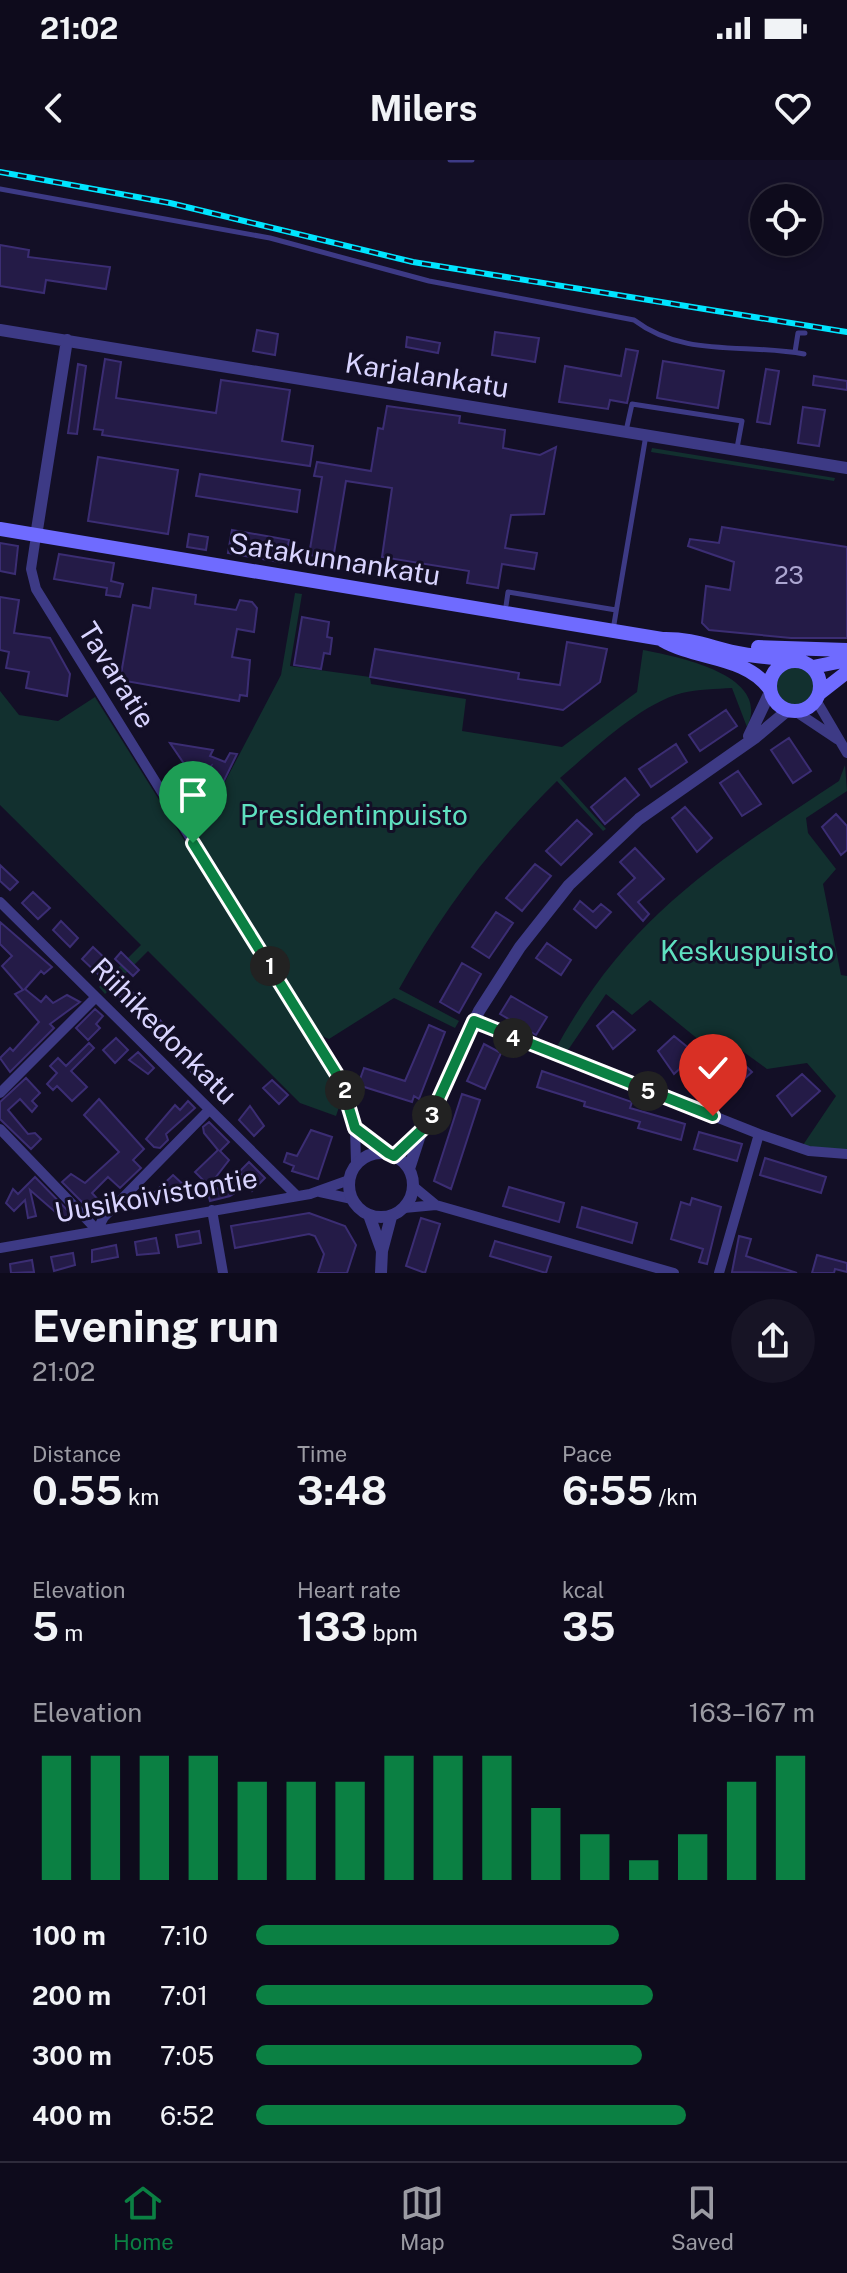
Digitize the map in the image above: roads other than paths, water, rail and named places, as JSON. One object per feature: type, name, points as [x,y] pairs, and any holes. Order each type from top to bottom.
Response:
[{"type":"main road","name":"Satakunnankatu","points":[[0,529],[505,614],[717,645],[740,654],[794,660]]},
{"type":"main road","name":"Satakunnankatu","points":[[662,639],[677,648],[752,671],[770,690]]},
{"type":"main road","points":[[717,645],[847,650]]},
{"type":"main road","points":[[847,660],[813,667],[794,660],[778,667],[770,690],[776,703],[792,711],[818,696],[847,672]]},
{"type":"main road","points":[[813,667],[820,682],[818,696]]},
{"type":"street","name":"Karjalankatu","points":[[0,330],[847,468]]},
{"type":"street","name":"Tavaratie","points":[[67,340],[31,569],[36,589],[341,1081],[355,1128],[356,1163]]},
{"type":"street","points":[[738,747],[753,732],[770,690]]},
{"type":"street","points":[[818,696],[847,753]]},
{"type":"street","points":[[404,1208],[413,1186],[409,1169],[420,1135],[474,1021],[520,947],[569,885],[639,819],[792,711],[838,739]]},
{"type":"street","name":"Riihikedonkatu","points":[[0,902],[295,1194]]},
{"type":"street","points":[[0,1093],[96,997]]},
{"type":"street","points":[[474,1021],[759,1134],[809,1151],[847,1154]]},
{"type":"street","points":[[0,1129],[97,1230],[104,1217],[209,1110]]},
{"type":"street","points":[[355,1128],[409,1169]]},
{"type":"street","points":[[719,1273],[759,1134]]},
{"type":"street","points":[[352,1199],[349,1180],[356,1163],[377,1152],[391,1154],[420,1135]]},
{"type":"street","points":[[320,1192],[349,1180]]},
{"type":"street","points":[[413,1186],[436,1205]]},
{"type":"street","points":[[320,1192],[352,1199],[369,1215],[382,1251]]},
{"type":"street","name":"Uusikoivistontie","points":[[0,1248],[320,1192]]},
{"type":"street","points":[[369,1215],[391,1217],[404,1208],[436,1205],[674,1273]]},
{"type":"street","points":[[212,1210],[223,1273]]},
{"type":"street","points":[[381,1273],[382,1251],[391,1217]]},
{"type":"lane","points":[[450,160],[472,160]]},
{"type":"lane","points":[[0,189],[270,238],[429,281],[634,320],[656,337],[712,348],[804,354]]},
{"type":"lane","points":[[795,352],[798,333],[805,333]]},
{"type":"lane","points":[[626,432],[632,404],[742,421],[737,450]]},
{"type":"lane","points":[[612,631],[646,434]]},
{"type":"lane","points":[[505,614],[508,592],[616,610]]},
{"type":"railway","points":[[0,172],[170,203],[413,262],[847,332]]},
{"type":"park label","name":"Presidentinpuisto","points":[[354,815]]},
{"type":"park label","name":"Keskuspuisto","points":[[747,951]]}]
